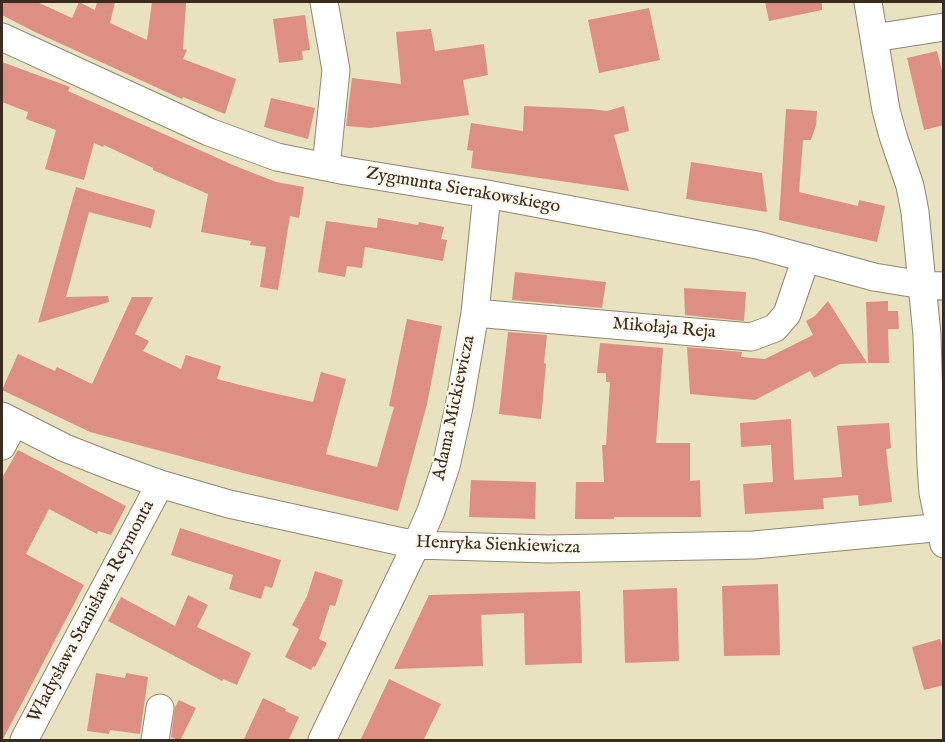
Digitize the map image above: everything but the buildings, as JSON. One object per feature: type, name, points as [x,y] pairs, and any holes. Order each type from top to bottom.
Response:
[{"type":"street","points":[[324,2],[336,70],[326,167]]},
{"type":"street","points":[[868,2],[886,110],[910,186],[933,285],[927,335],[931,465],[933,493],[942,533]]},
{"type":"street","points":[[874,39],[944,27]]},
{"type":"street","name":"Zygmunta Sierakowskiego","points":[[2,37],[209,132],[277,157],[757,244],[874,277],[933,285]]},
{"type":"street","name":"Adama Mickiewicza","points":[[322,741],[416,545],[431,511],[446,466],[475,313],[487,194]]},
{"type":"street","name":"Mikołaja Reja","points":[[475,313],[751,336],[775,328],[787,314],[806,258]]},
{"type":"street","points":[[2,446],[8,419]]},
{"type":"street","name":"Henryka Sienkiewicza","points":[[8,419],[65,448],[160,484],[229,504],[416,545],[548,549],[754,545],[942,533]]},
{"type":"street","name":"Władysława Stanisława Reymonta","points":[[24,741],[160,484]]},
{"type":"street","points":[[154,741],[160,708]]}]
